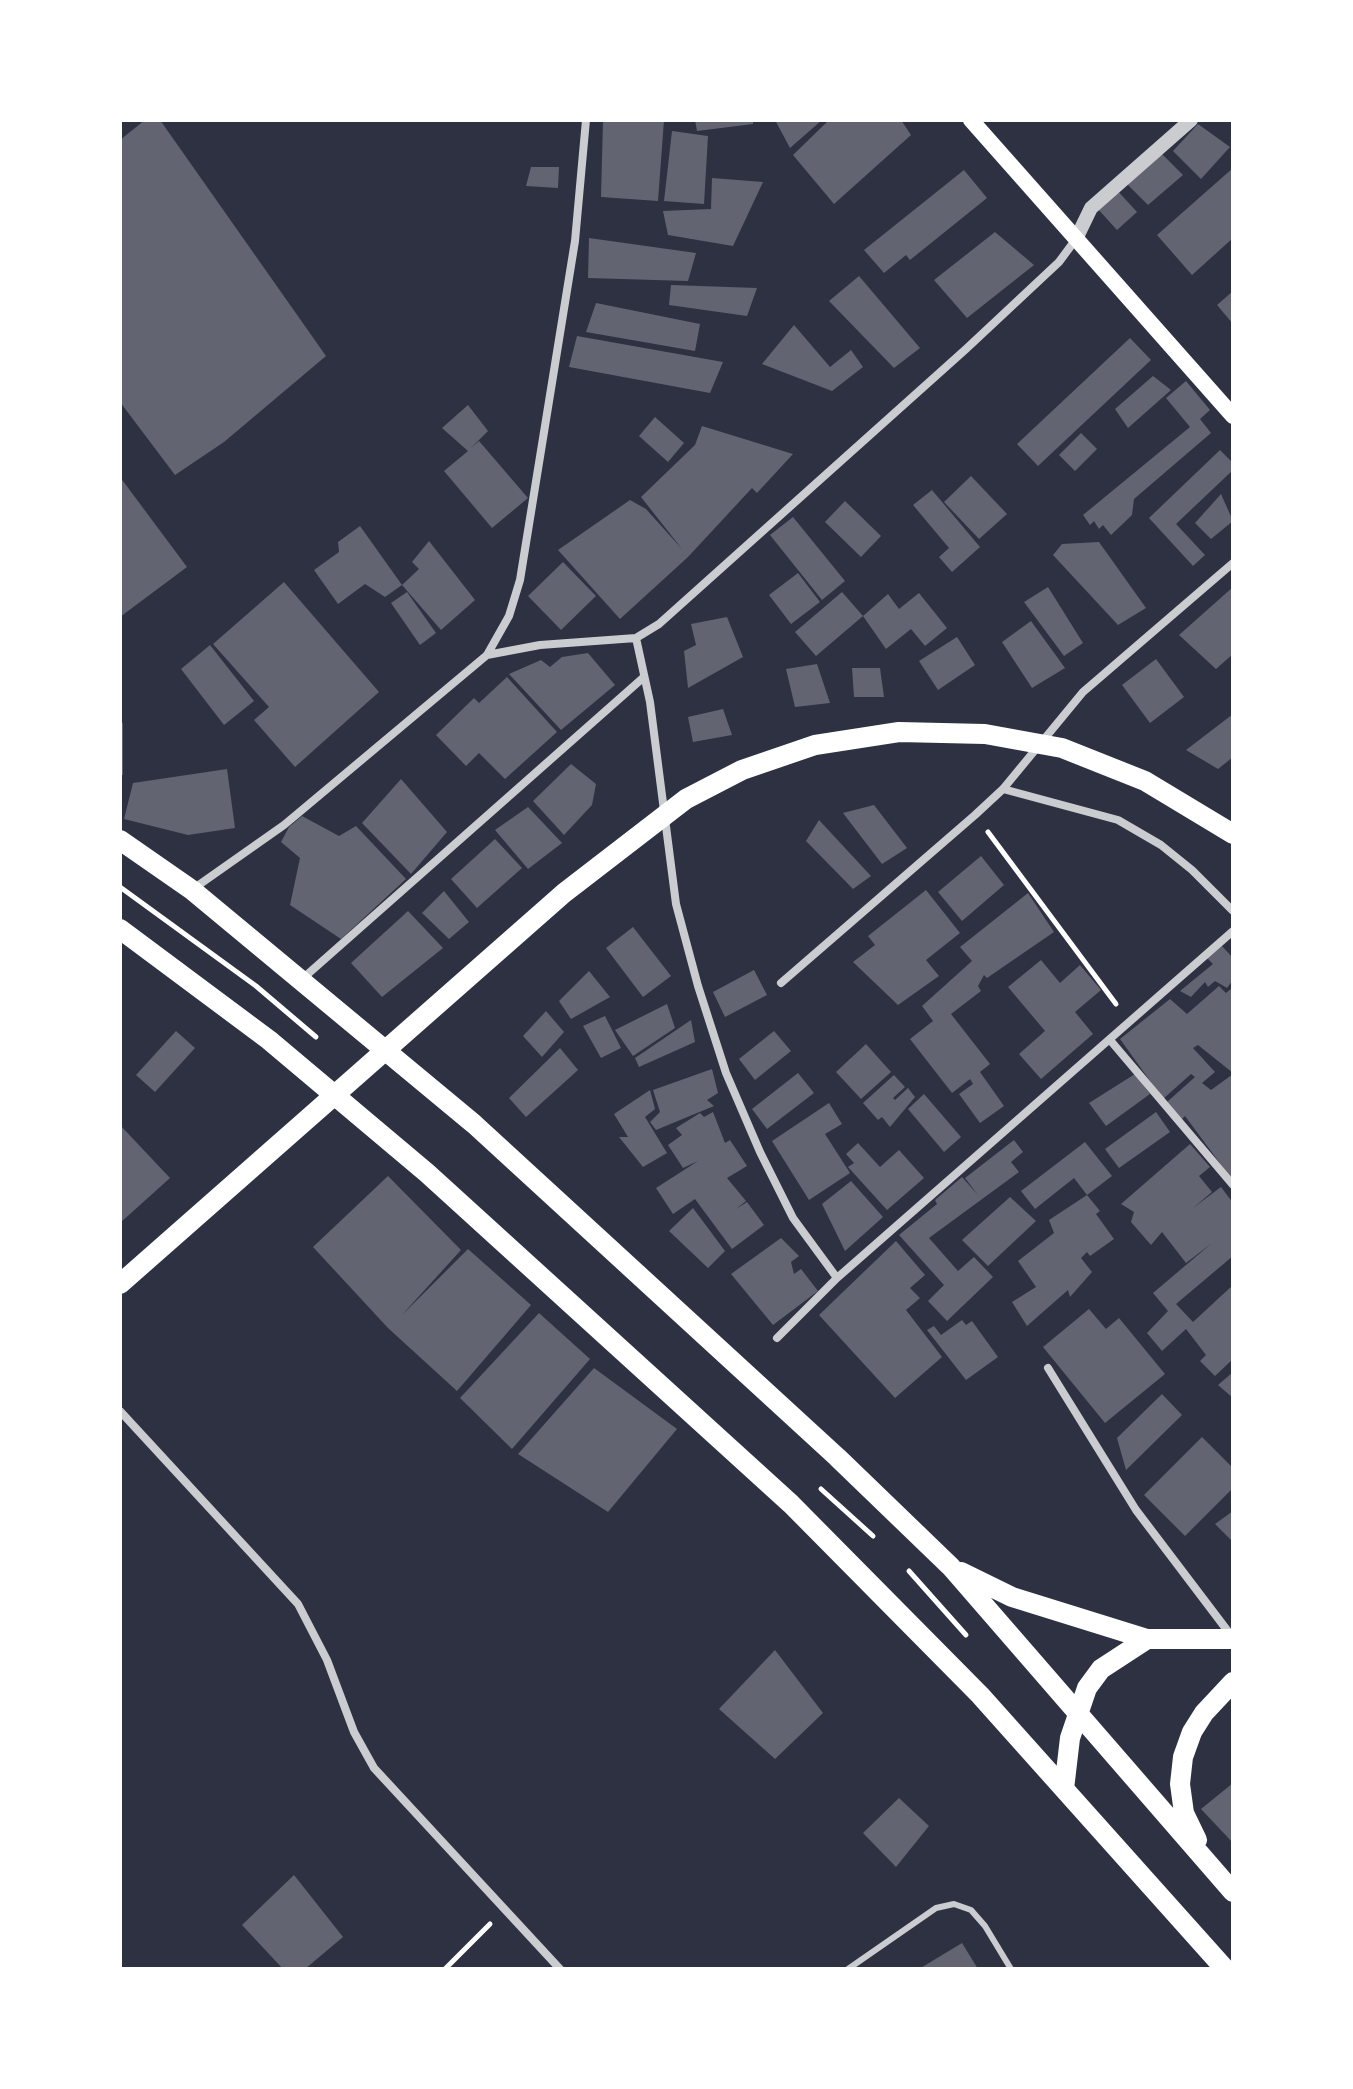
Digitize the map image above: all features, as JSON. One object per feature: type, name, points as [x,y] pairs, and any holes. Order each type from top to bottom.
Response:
[{"type":"main road","points":[[971,120],[1233,416]]},
{"type":"main road","points":[[120,1284],[564,893],[686,799],[742,770],[815,745],[899,732],[985,734],[1062,748],[1145,781],[1233,834]]},
{"type":"main road","points":[[120,840],[192,890],[474,1124],[837,1457],[951,1567],[1233,1892]]},
{"type":"main road","points":[[120,929],[269,1040],[427,1173],[791,1504],[912,1623],[1225,1969]]},
{"type":"main road","points":[[951,1567],[1012,1597],[1147,1639],[1233,1639]]},
{"type":"main road","points":[[1064,1789],[1077,1712],[1087,1688],[1101,1669],[1147,1639]]},
{"type":"main road","points":[[1209,1865],[1184,1813],[1180,1784],[1183,1757],[1192,1732],[1204,1713],[1233,1682]]},
{"type":"street","points":[[192,890],[284,825],[487,655],[509,616],[520,580],[575,241],[586,120]]},
{"type":"street","points":[[487,655],[540,645],[636,638],[659,624],[1059,262],[1076,239],[1091,208],[1191,120]]},
{"type":"street","points":[[781,983],[1003,789],[1083,692],[1233,563]]},
{"type":"street","points":[[636,638],[676,904],[703,1000],[726,1073],[760,1152],[793,1218],[837,1278]]},
{"type":"street","points":[[301,980],[644,677]]},
{"type":"street","points":[[1003,789],[1118,820],[1161,845],[1192,870],[1233,911]]},
{"type":"street","points":[[777,1338],[837,1278],[1233,931]]},
{"type":"street","points":[[1110,1040],[1233,1185]]},
{"type":"street","points":[[1048,1368],[1136,1510],[1233,1639]]},
{"type":"street","points":[[120,1411],[298,1604],[327,1660],[354,1732],[374,1768],[560,1969]]},
{"type":"lane","points":[[848,1969],[936,1908],[954,1904],[971,1910],[1011,1969]]},
{"type":"path","points":[[975,815],[1130,1023]]},
{"type":"path","points":[[445,1969],[504,1910]]},
{"type":"building","points":[[145,120],[160,120],[326,356],[224,442],[175,475],[120,402],[120,140]]},
{"type":"building","points":[[603,120],[664,120],[658,201],[601,197]]},
{"type":"building","points":[[695,120],[753,120],[753,124],[697,131]]},
{"type":"building","points":[[775,120],[822,120],[790,148]]},
{"type":"building","points":[[829,120],[901,120],[911,135],[834,204],[793,155]]},
{"type":"building","points":[[1198,124],[1230,147],[1201,179],[1173,151]]},
{"type":"building","points":[[672,131],[708,136],[704,204],[664,201]]},
{"type":"building","points":[[1159,151],[1183,175],[1148,205],[1125,182]]},
{"type":"building","points":[[531,167],[559,167],[558,188],[526,186]]},
{"type":"building","points":[[1233,168],[1233,238],[1192,275],[1157,235]]},
{"type":"building","points":[[964,170],[987,198],[910,260],[906,255],[884,273],[864,250]]},
{"type":"building","points":[[712,178],[763,182],[733,246],[668,235],[663,211],[711,209]]},
{"type":"building","points":[[1116,189],[1137,212],[1117,230],[1096,207]]},
{"type":"building","points":[[995,232],[1034,265],[967,318],[934,280]]},
{"type":"building","points":[[589,238],[696,253],[688,281],[588,278]]},
{"type":"building","points":[[859,276],[920,348],[894,368],[829,301]]},
{"type":"building","points":[[671,285],[757,288],[747,316],[669,305]]},
{"type":"building","points":[[1233,291],[1233,324],[1217,305]]},
{"type":"building","points":[[596,303],[700,324],[695,351],[586,332]]},
{"type":"building","points":[[794,325],[830,367],[851,350],[863,367],[832,391],[762,364]]},
{"type":"building","points":[[577,336],[723,362],[710,393],[569,367]]},
{"type":"building","points":[[1130,338],[1151,360],[1038,466],[1017,444]]},
{"type":"building","points":[[1153,376],[1171,390],[1128,428],[1115,409]]},
{"type":"building","points":[[1186,381],[1210,410],[1200,419],[1211,433],[1134,499],[1132,515],[1111,535],[1103,525],[1099,529],[1094,521],[1090,525],[1083,515],[1190,427],[1166,398]]},
{"type":"building","points":[[468,405],[488,431],[471,448],[479,441],[528,498],[492,528],[444,471],[468,451],[442,428]]},
{"type":"building","points":[[655,417],[684,443],[668,462],[639,436]]},
{"type":"building","points":[[702,426],[793,454],[757,493],[752,488],[688,557],[620,619],[558,550],[630,500],[646,509],[682,549],[641,497],[695,445]]},
{"type":"building","points":[[1081,433],[1097,449],[1075,471],[1059,455]]},
{"type":"building","points":[[1220,450],[1233,463],[1233,470],[1176,524],[1205,555],[1193,566],[1149,518]]},
{"type":"building","points":[[971,476],[1007,514],[979,539],[944,502]]},
{"type":"building","points":[[120,477],[187,567],[120,617]]},
{"type":"building","points":[[932,490],[980,547],[952,572],[939,557],[949,548],[913,505]]},
{"type":"building","points":[[1221,494],[1233,521],[1211,539],[1195,523]]},
{"type":"building","points":[[845,501],[881,536],[861,557],[825,522]]},
{"type":"building","points":[[793,517],[845,581],[822,600],[770,535]]},
{"type":"building","points":[[360,526],[402,585],[385,597],[365,584],[338,604],[314,570],[339,552],[338,542]]},
{"type":"building","points":[[429,541],[475,600],[441,630],[402,585],[419,569],[412,562]]},
{"type":"building","points":[[1099,542],[1146,608],[1118,625],[1053,555],[1062,544]]},
{"type":"building","points":[[563,562],[596,596],[561,630],[528,596]]},
{"type":"building","points":[[798,573],[820,602],[791,624],[769,595]]},
{"type":"building","points":[[284,582],[379,692],[295,767],[254,720],[269,707],[213,644]]},
{"type":"building","points":[[1048,587],[1083,643],[1064,656],[1024,602]]},
{"type":"building","points":[[1233,587],[1233,654],[1216,669],[1179,635]]},
{"type":"building","points":[[407,592],[436,633],[420,645],[391,603]]},
{"type":"building","points":[[842,592],[863,616],[816,656],[795,632]]},
{"type":"building","points":[[919,593],[947,628],[925,646],[911,629],[886,649],[863,616],[888,594],[899,609]]},
{"type":"building","points":[[727,617],[743,657],[688,688],[684,651],[696,645],[691,624]]},
{"type":"building","points":[[1031,621],[1065,668],[1032,688],[1002,642]]},
{"type":"building","points":[[957,637],[975,665],[938,690],[919,661]]},
{"type":"building","points":[[210,645],[254,701],[224,725],[181,669]]},
{"type":"building","points":[[588,653],[615,685],[561,730],[509,674],[541,660],[550,667],[562,657]]},
{"type":"building","points":[[1156,659],[1184,697],[1150,723],[1122,685]]},
{"type":"building","points":[[817,664],[830,703],[795,707],[786,669]]},
{"type":"building","points":[[852,668],[880,668],[884,697],[854,697]]},
{"type":"building","points":[[507,677],[557,732],[505,779],[479,753],[466,766],[436,735],[474,698],[479,703]]},
{"type":"building","points":[[723,709],[732,735],[693,742],[688,717]]},
{"type":"building","points":[[1233,714],[1233,757],[1218,769],[1186,750]]},
{"type":"building","points":[[120,723],[123,723],[123,775],[120,775]]},
{"type":"building","points":[[571,764],[596,784],[592,805],[564,835],[533,801]]},
{"type":"building","points":[[227,769],[235,828],[188,835],[124,819],[133,783]]},
{"type":"building","points":[[401,779],[447,832],[411,874],[362,823]]},
{"type":"building","points":[[874,805],[907,848],[882,864],[843,813]]},
{"type":"building","points":[[528,807],[562,843],[528,869],[495,830]]},
{"type":"building","points":[[302,816],[339,836],[356,826],[406,879],[341,939],[290,905],[300,858],[281,842],[289,827]]},
{"type":"building","points":[[819,820],[871,876],[853,889],[806,841]]},
{"type":"building","points":[[495,839],[522,868],[477,908],[451,879]]},
{"type":"building","points":[[981,856],[1004,885],[962,921],[938,892]]},
{"type":"building","points":[[926,890],[960,933],[926,960],[939,976],[898,1005],[853,962],[875,945],[868,936]]},
{"type":"building","points":[[444,891],[469,922],[449,939],[422,913]]},
{"type":"building","points":[[1028,893],[1054,932],[987,978],[984,975],[978,986],[981,991],[951,1014],[990,1064],[980,1072],[1004,1106],[980,1123],[959,1094],[973,1084],[970,1079],[952,1093],[910,1039],[933,1021],[922,1006],[972,961],[960,947]]},
{"type":"building","points":[[408,911],[443,948],[382,997],[351,963]]},
{"type":"building","points":[[633,927],[671,976],[643,997],[606,948]]},
{"type":"building","points":[[1222,946],[1233,958],[1233,980],[1227,988],[1215,981],[1208,987],[1205,982],[1191,997],[1180,991],[1213,964],[1207,958]]},
{"type":"building","points":[[1041,960],[1060,983],[1080,965],[1101,990],[1075,1012],[1093,1034],[1041,1079],[1019,1054],[1045,1031],[1008,987]]},
{"type":"building","points":[[754,970],[767,995],[725,1017],[713,992]]},
{"type":"building","points":[[589,971],[610,997],[571,1019],[559,1001]]},
{"type":"building","points":[[1219,986],[1226,993],[1233,987],[1233,1073],[1198,1045],[1193,1048],[1215,1072],[1202,1083],[1211,1090],[1233,1074],[1233,1181],[1185,1116],[1182,1119],[1167,1102],[1195,1077],[1191,1074],[1163,1099],[1120,1039],[1170,999],[1187,1014]]},
{"type":"building","points":[[667,1004],[675,1028],[633,1056],[615,1030]]},
{"type":"building","points":[[546,1011],[564,1032],[542,1057],[523,1036]]},
{"type":"building","points":[[605,1016],[621,1048],[601,1058],[583,1026]]},
{"type":"building","points":[[691,1020],[695,1042],[639,1067],[635,1058]]},
{"type":"building","points":[[176,1031],[195,1048],[155,1092],[136,1075]]},
{"type":"building","points":[[774,1031],[791,1051],[755,1080],[739,1059]]},
{"type":"building","points":[[866,1044],[891,1072],[861,1099],[836,1072]]},
{"type":"building","points":[[560,1048],[578,1070],[526,1117],[509,1098]]},
{"type":"building","points":[[712,1069],[718,1093],[707,1100],[714,1106],[656,1130],[650,1122],[660,1112],[653,1090]]},
{"type":"building","points":[[798,1073],[814,1093],[767,1129],[752,1109]]},
{"type":"building","points":[[1135,1074],[1150,1094],[1106,1126],[1089,1103]]},
{"type":"building","points":[[894,1075],[905,1087],[893,1098],[895,1100],[908,1088],[915,1097],[890,1127],[882,1117],[878,1120],[863,1103]]},
{"type":"building","points":[[650,1090],[655,1109],[645,1117],[667,1153],[643,1167],[619,1137],[628,1137],[614,1114]]},
{"type":"building","points":[[924,1094],[961,1137],[944,1152],[908,1109]]},
{"type":"building","points":[[829,1103],[842,1124],[825,1134],[850,1173],[809,1200],[772,1141]]},
{"type":"building","points":[[713,1112],[725,1143],[730,1140],[747,1166],[727,1178],[746,1201],[736,1209],[747,1202],[764,1225],[732,1249],[695,1199],[673,1214],[656,1188],[698,1161],[683,1168],[668,1145],[682,1135],[676,1128],[700,1113],[704,1117]]},
{"type":"building","points":[[1156,1112],[1170,1132],[1119,1168],[1105,1149]]},
{"type":"building","points":[[120,1125],[170,1178],[120,1223]]},
{"type":"building","points":[[1014,1140],[1023,1152],[1011,1162],[1019,1172],[929,1238],[958,1271],[974,1257],[993,1277],[947,1321],[928,1301],[944,1285],[899,1235],[937,1204],[935,1200],[962,1177],[978,1195],[965,1178]]},
{"type":"building","points":[[1085,1142],[1112,1176],[1087,1195],[1074,1178],[1035,1209],[1021,1191]]},
{"type":"building","points":[[858,1143],[880,1167],[899,1150],[924,1178],[887,1210],[848,1167],[854,1163],[846,1154]]},
{"type":"building","points":[[1190,1144],[1210,1167],[1199,1176],[1212,1192],[1193,1208],[1221,1187],[1233,1203],[1233,1256],[1176,1304],[1193,1322],[1233,1285],[1233,1359],[1215,1376],[1200,1361],[1206,1355],[1186,1329],[1162,1351],[1147,1333],[1168,1311],[1153,1293],[1212,1243],[1186,1263],[1162,1232],[1151,1245],[1131,1222],[1134,1212],[1121,1204]]},
{"type":"building","points":[[388,1176],[461,1250],[401,1316],[468,1249],[531,1305],[457,1391],[388,1328],[313,1247]]},
{"type":"building","points":[[851,1181],[883,1217],[845,1251],[822,1204]]},
{"type":"building","points":[[1087,1195],[1100,1211],[1096,1214],[1114,1239],[1090,1256],[1087,1252],[1081,1258],[1092,1272],[1070,1297],[1068,1290],[1027,1326],[1012,1302],[1036,1287],[1018,1261],[1054,1233],[1049,1220]]},
{"type":"building","points":[[1010,1197],[1036,1221],[988,1266],[962,1240]]},
{"type":"building","points":[[693,1208],[725,1251],[708,1268],[669,1231]]},
{"type":"building","points":[[781,1238],[799,1256],[791,1262],[794,1274],[801,1269],[818,1291],[773,1325],[731,1274]]},
{"type":"building","points":[[896,1241],[925,1275],[910,1288],[920,1298],[906,1310],[942,1357],[895,1398],[819,1315]]},
{"type":"building","points":[[1089,1309],[1106,1329],[1119,1318],[1165,1374],[1105,1423],[1043,1347]]},
{"type":"building","points":[[539,1313],[590,1359],[512,1449],[460,1398]]},
{"type":"building","points":[[962,1320],[966,1325],[972,1321],[998,1357],[966,1380],[927,1330],[934,1326],[941,1335]]},
{"type":"building","points":[[594,1368],[677,1429],[608,1512],[518,1454]]},
{"type":"building","points":[[1233,1372],[1233,1398],[1218,1385]]},
{"type":"building","points":[[1162,1394],[1182,1415],[1126,1470],[1117,1438]]},
{"type":"building","points":[[1202,1437],[1233,1468],[1233,1488],[1185,1536],[1144,1495]]},
{"type":"building","points":[[1233,1511],[1233,1542],[1215,1524]]},
{"type":"building","points":[[775,1650],[823,1713],[775,1759],[719,1709]]},
{"type":"building","points":[[1233,1783],[1233,1843],[1201,1809]]},
{"type":"building","points":[[899,1798],[929,1826],[896,1867],[863,1833]]},
{"type":"building","points":[[294,1875],[343,1937],[305,1969],[283,1969],[242,1925]]},
{"type":"building","points":[[962,1943],[978,1969],[919,1969]]}]
